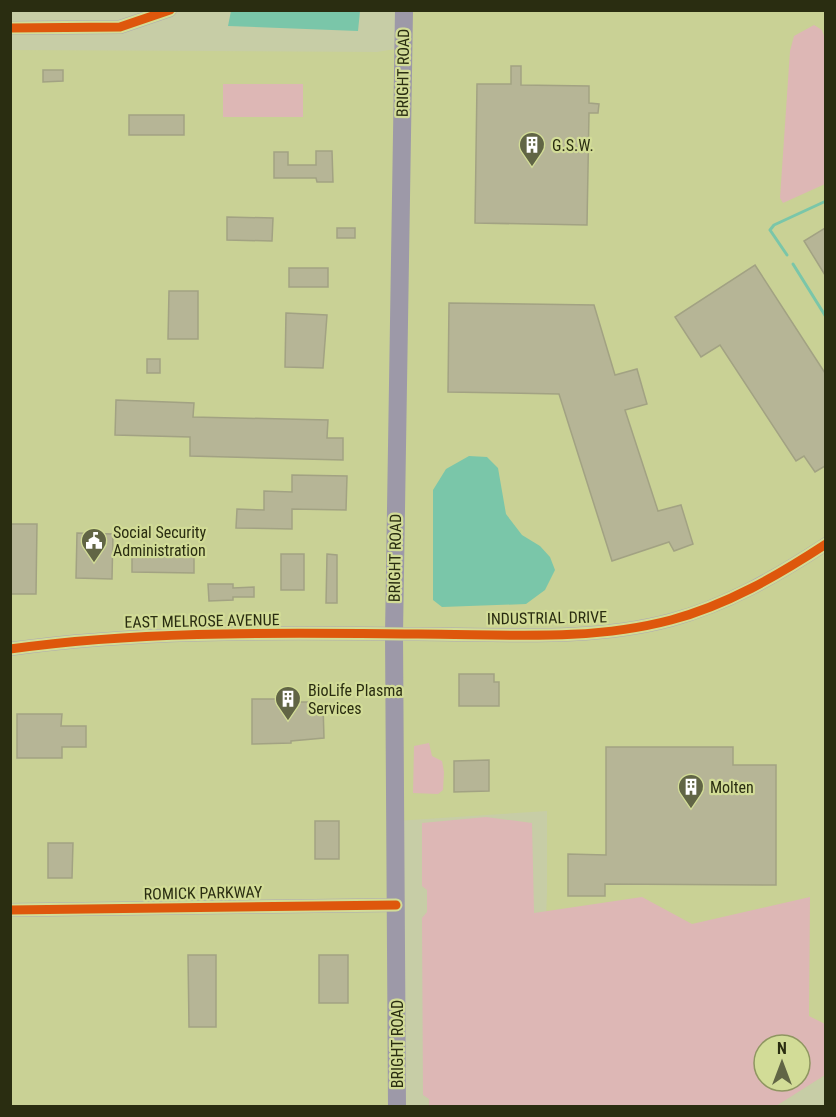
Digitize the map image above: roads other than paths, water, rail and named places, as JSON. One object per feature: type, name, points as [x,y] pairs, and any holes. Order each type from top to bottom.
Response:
[{"type":"main road","name":"BRIGHT ROAD","points":[[397,1107],[394,634],[404,10]]},
{"type":"street","points":[[10,28],[120,27],[170,10]]},
{"type":"street","name":"INDUSTRIAL DRIVE","points":[[394,634],[562,636],[606,633],[640,627],[695,613],[738,595],[825,544]]},
{"type":"street","name":"EAST MELROSE AVENUE","points":[[10,649],[139,635],[394,634]]},
{"type":"street","name":"ROMICK PARKWAY","points":[[10,910],[396,905]]},
{"type":"waterway","points":[[787,255],[770,230],[774,225],[826,201]]},
{"type":"waterway","points":[[793,264],[826,317]]},
{"type":"place","name":"G.S.W.","points":[[532,168]]},
{"type":"place","name":"Social Security Administration","points":[[94,564]]},
{"type":"place","name":"BioLife Plasma Services","points":[[288,722]]},
{"type":"place","name":"Molten","points":[[691,810]]}]
